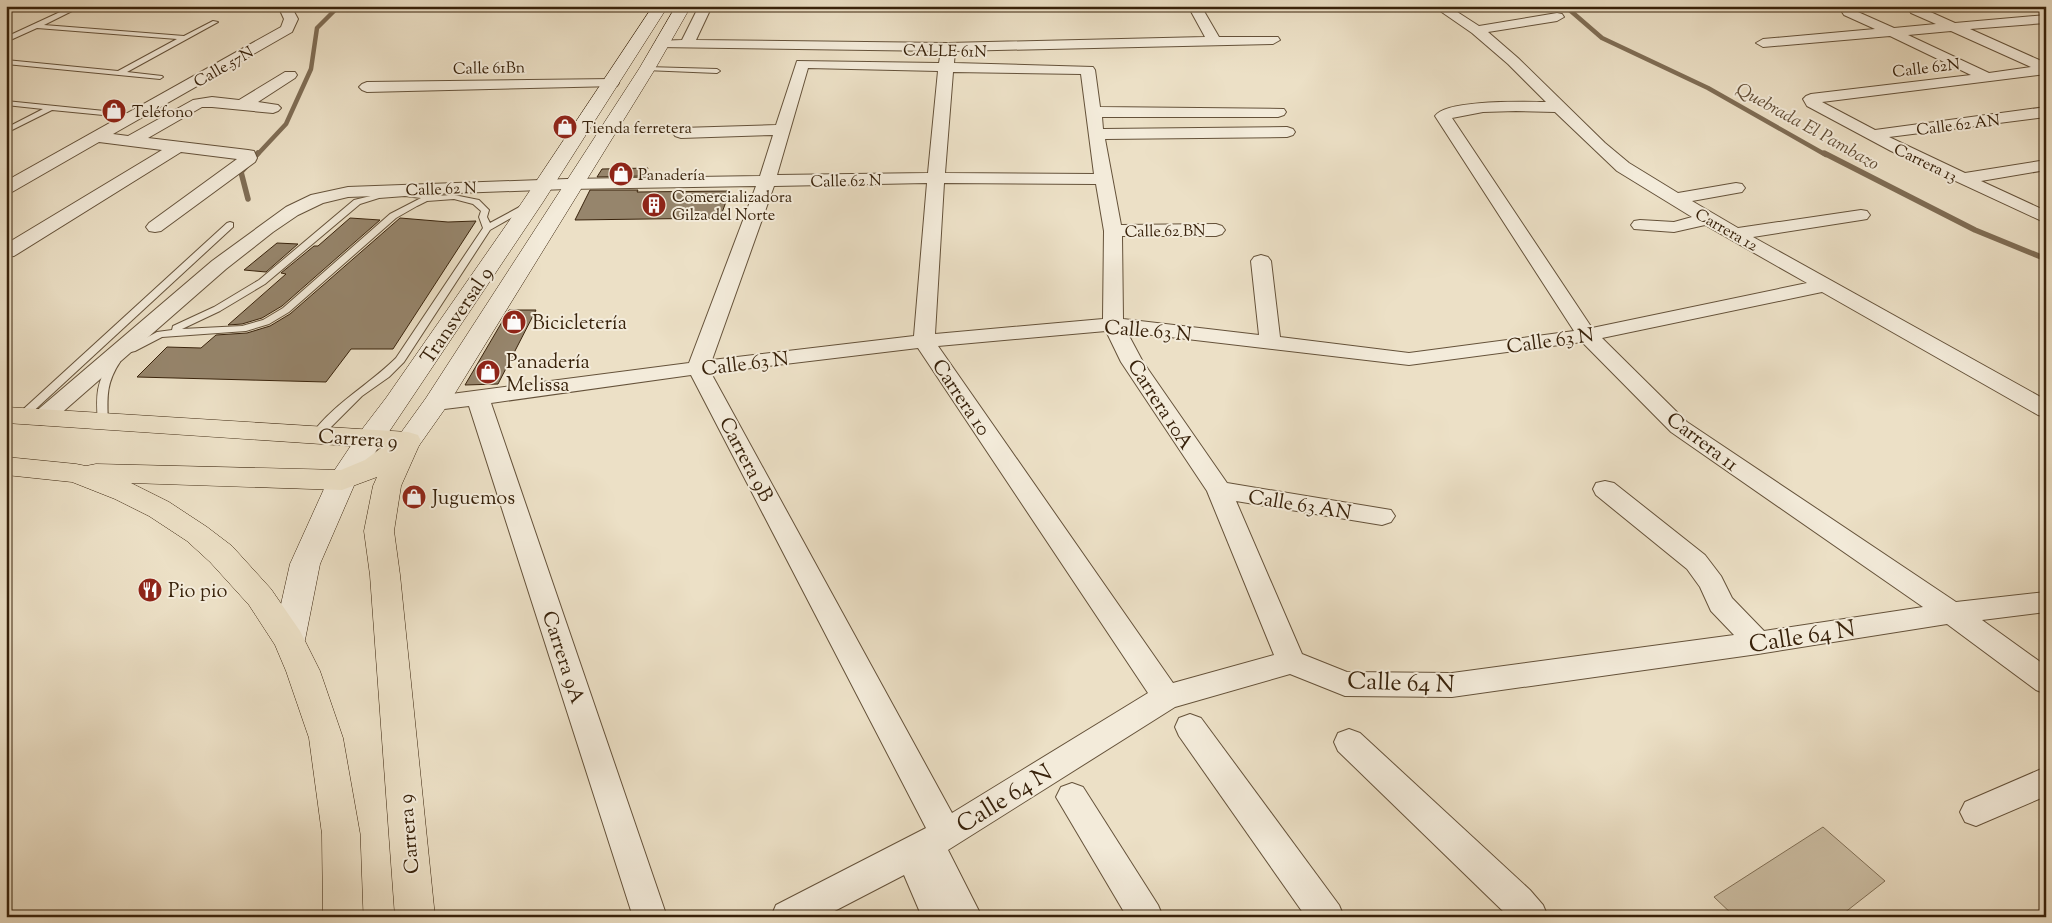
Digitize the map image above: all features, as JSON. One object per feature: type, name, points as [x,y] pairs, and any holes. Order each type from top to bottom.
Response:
[{"type":"main road","name":"Transversal 9","points":[[289,640],[306,564],[318,529],[342,480],[369,438],[395,404],[539,193],[661,6]]},
{"type":"main road","name":"Transversal 9","points":[[408,441],[436,403],[648,69],[684,6]]},
{"type":"main road","name":"Carrera 9","points":[[23,417],[408,441],[387,486],[379,531],[385,575],[415,917]]},
{"type":"main road","points":[[6,466],[76,472],[342,480],[358,476],[378,466],[408,441]]},
{"type":"main road","points":[[76,472],[125,492],[158,509],[197,534],[221,554],[260,597],[289,640],[304,672],[326,738],[342,834],[342,917]]},
{"type":"street","name":"Calle 57N","points":[[6,188],[287,28],[291,19],[284,6]]},
{"type":"street","points":[[688,43],[706,6]]},
{"type":"street","points":[[1194,6],[1214,42]]},
{"type":"street","name":"Carrera 12","points":[[1440,6],[1477,30],[1513,61],[1599,146],[1623,167],[1708,219],[2042,404]]},
{"type":"street","points":[[1916,10],[2044,71]]},
{"type":"street","points":[[1986,10],[2012,22]]},
{"type":"street","points":[[1850,12],[1987,77]]},
{"type":"street","points":[[1477,30],[1557,17]]},
{"type":"street","points":[[1763,43],[2046,19]]},
{"type":"street","points":[[662,44],[688,43],[947,57],[1273,40]]},
{"type":"street","name":"CALLE 61N","points":[[783,130],[802,64],[947,57],[1088,70]]},
{"type":"street","name":"Carrera 10","points":[[947,57],[924,341],[1166,698]]},
{"type":"street","name":"Carrera 10A","points":[[1088,70],[1096,134],[1113,231],[1113,324],[1132,362],[1219,490],[1291,662]]},
{"type":"street","name":"Calle 62N","points":[[1811,99],[2044,71]]},
{"type":"street","points":[[242,105],[290,75]]},
{"type":"street","name":"Calle 61Bn","points":[[367,87],[612,83]]},
{"type":"street","name":"Carrera 13","points":[[1811,99],[1812,103],[1827,113],[2046,218]]},
{"type":"street","points":[[131,141],[198,103],[212,102],[273,108]]},
{"type":"street","name":"Carrera 11","points":[[1559,106],[1474,109],[1454,111],[1443,116],[1587,335],[1679,428],[1952,613],[2046,682]]},
{"type":"street","points":[[1093,112],[1278,112]]},
{"type":"street","name":"Calle 62 AN","points":[[1871,135],[2046,112]]},
{"type":"street","points":[[681,133],[783,130],[767,181],[698,368]]},
{"type":"street","points":[[1096,134],[1287,132]]},
{"type":"street","points":[[97,137],[248,155],[249,158],[155,227]]},
{"type":"street","points":[[7,252],[179,146]]},
{"type":"street","points":[[1962,179],[2046,165]]},
{"type":"street","name":"Calle 62 N","points":[[23,417],[219,264],[292,211],[317,199],[348,192],[539,193],[575,184],[936,178],[1105,179]]},
{"type":"street","points":[[1676,199],[1736,188]]},
{"type":"street","points":[[1735,234],[1861,215]]},
{"type":"street","points":[[1640,224],[1674,227],[1708,219]]},
{"type":"street","name":"Calle 62 BN","points":[[1113,231],[1216,230]]},
{"type":"street","points":[[1261,260],[1270,343]]},
{"type":"street","name":"Calle 63 N","points":[[436,403],[698,368],[924,341],[1113,324],[1409,359],[1587,335],[1826,285]]},
{"type":"street","name":"Carrera 9B","points":[[698,368],[928,844]]},
{"type":"street","name":"Carrera 9A","points":[[478,398],[650,917]]},
{"type":"street","points":[[1605,489],[1696,562],[1712,583],[1720,604],[1758,643]]},
{"type":"street","name":"Calle 63 AN","points":[[1219,490],[1382,516]]},
{"type":"street","name":"Calle 64 N","points":[[788,917],[928,844],[1166,698],[1291,662],[1345,684],[1452,686],[1758,643],[1952,613],[2046,602]]},
{"type":"street","points":[[1190,727],[1327,917]]},
{"type":"street","points":[[1349,742],[1511,895],[1531,917]]},
{"type":"street","points":[[1976,812],[2046,781]]},
{"type":"street","points":[[1072,797],[1146,917]]},
{"type":"street","points":[[928,844],[940,917]]},
{"type":"street","points":[[928,844],[965,917]]},
{"type":"lane","points":[[6,40],[79,6]]},
{"type":"lane","points":[[188,6],[214,8]]},
{"type":"lane","points":[[119,73],[215,22]]},
{"type":"lane","points":[[38,26],[186,38]]},
{"type":"lane","points":[[6,62],[160,77]]},
{"type":"lane","points":[[648,69],[717,71]]},
{"type":"lane","points":[[6,103],[134,116]]},
{"type":"lane","points":[[6,131],[52,108]]},
{"type":"lane","points":[[316,435],[358,394],[385,375],[400,360],[487,228],[539,193]]},
{"type":"lane","points":[[103,422],[102,391],[105,375],[122,354],[160,334],[217,309],[262,282],[357,202],[379,196],[405,194],[468,199],[476,202],[485,210],[483,217],[487,228]]},
{"type":"lane","points":[[160,334],[243,329],[266,322],[298,299],[393,216],[420,201],[440,197]]},
{"type":"lane","points":[[23,417],[230,225]]},
{"type":"shaded area","points":[[1823,827],[1885,881],[1839,917],[1735,917],[1714,897]]},
{"type":"building","name":"Panadería","points":[[648,168],[644,176],[597,177],[602,169]]},
{"type":"building","name":"Comercializadora Gilza del Norte","points":[[590,190],[638,190],[637,192],[730,191],[720,218],[575,220]]},
{"type":"building","points":[[350,218],[380,220],[282,306],[262,318],[242,324],[228,325],[286,274],[281,273],[314,246],[318,246]]},
{"type":"building","points":[[400,218],[448,222],[476,221],[393,349],[351,349],[326,382],[137,377],[167,347],[201,348],[216,335],[247,333],[270,326],[290,314]]},
{"type":"building","points":[[277,243],[298,244],[266,272],[244,270]]},
{"type":"building","points":[[509,310],[536,310],[498,384],[465,385]]},
{"type":"waterway","points":[[257,155],[286,124],[311,69],[317,28],[339,6]]},
{"type":"waterway","name":"Quebrada El Pambazo","points":[[1565,6],[1602,38],[1708,88],[1826,155]]},
{"type":"waterway","points":[[248,199],[241,172],[258,153]]},
{"type":"waterway","name":"Quebrada El Pambazo","points":[[1824,153],[1975,230],[2046,259]]},
{"type":"place","name":"Teléfono","points":[[114,111]]},
{"type":"place","name":"Tienda ferretera","points":[[565,127]]},
{"type":"place","name":"Panadería","points":[[621,174]]},
{"type":"place","name":"Comercializadora Gilza del Norte","points":[[654,205]]},
{"type":"place","name":"Bicicletería","points":[[514,322]]},
{"type":"place","name":"Panadería Melissa","points":[[488,372]]},
{"type":"place","name":"Juguemos","points":[[414,497]]},
{"type":"place","name":"Pio pio","points":[[150,590]]}]
